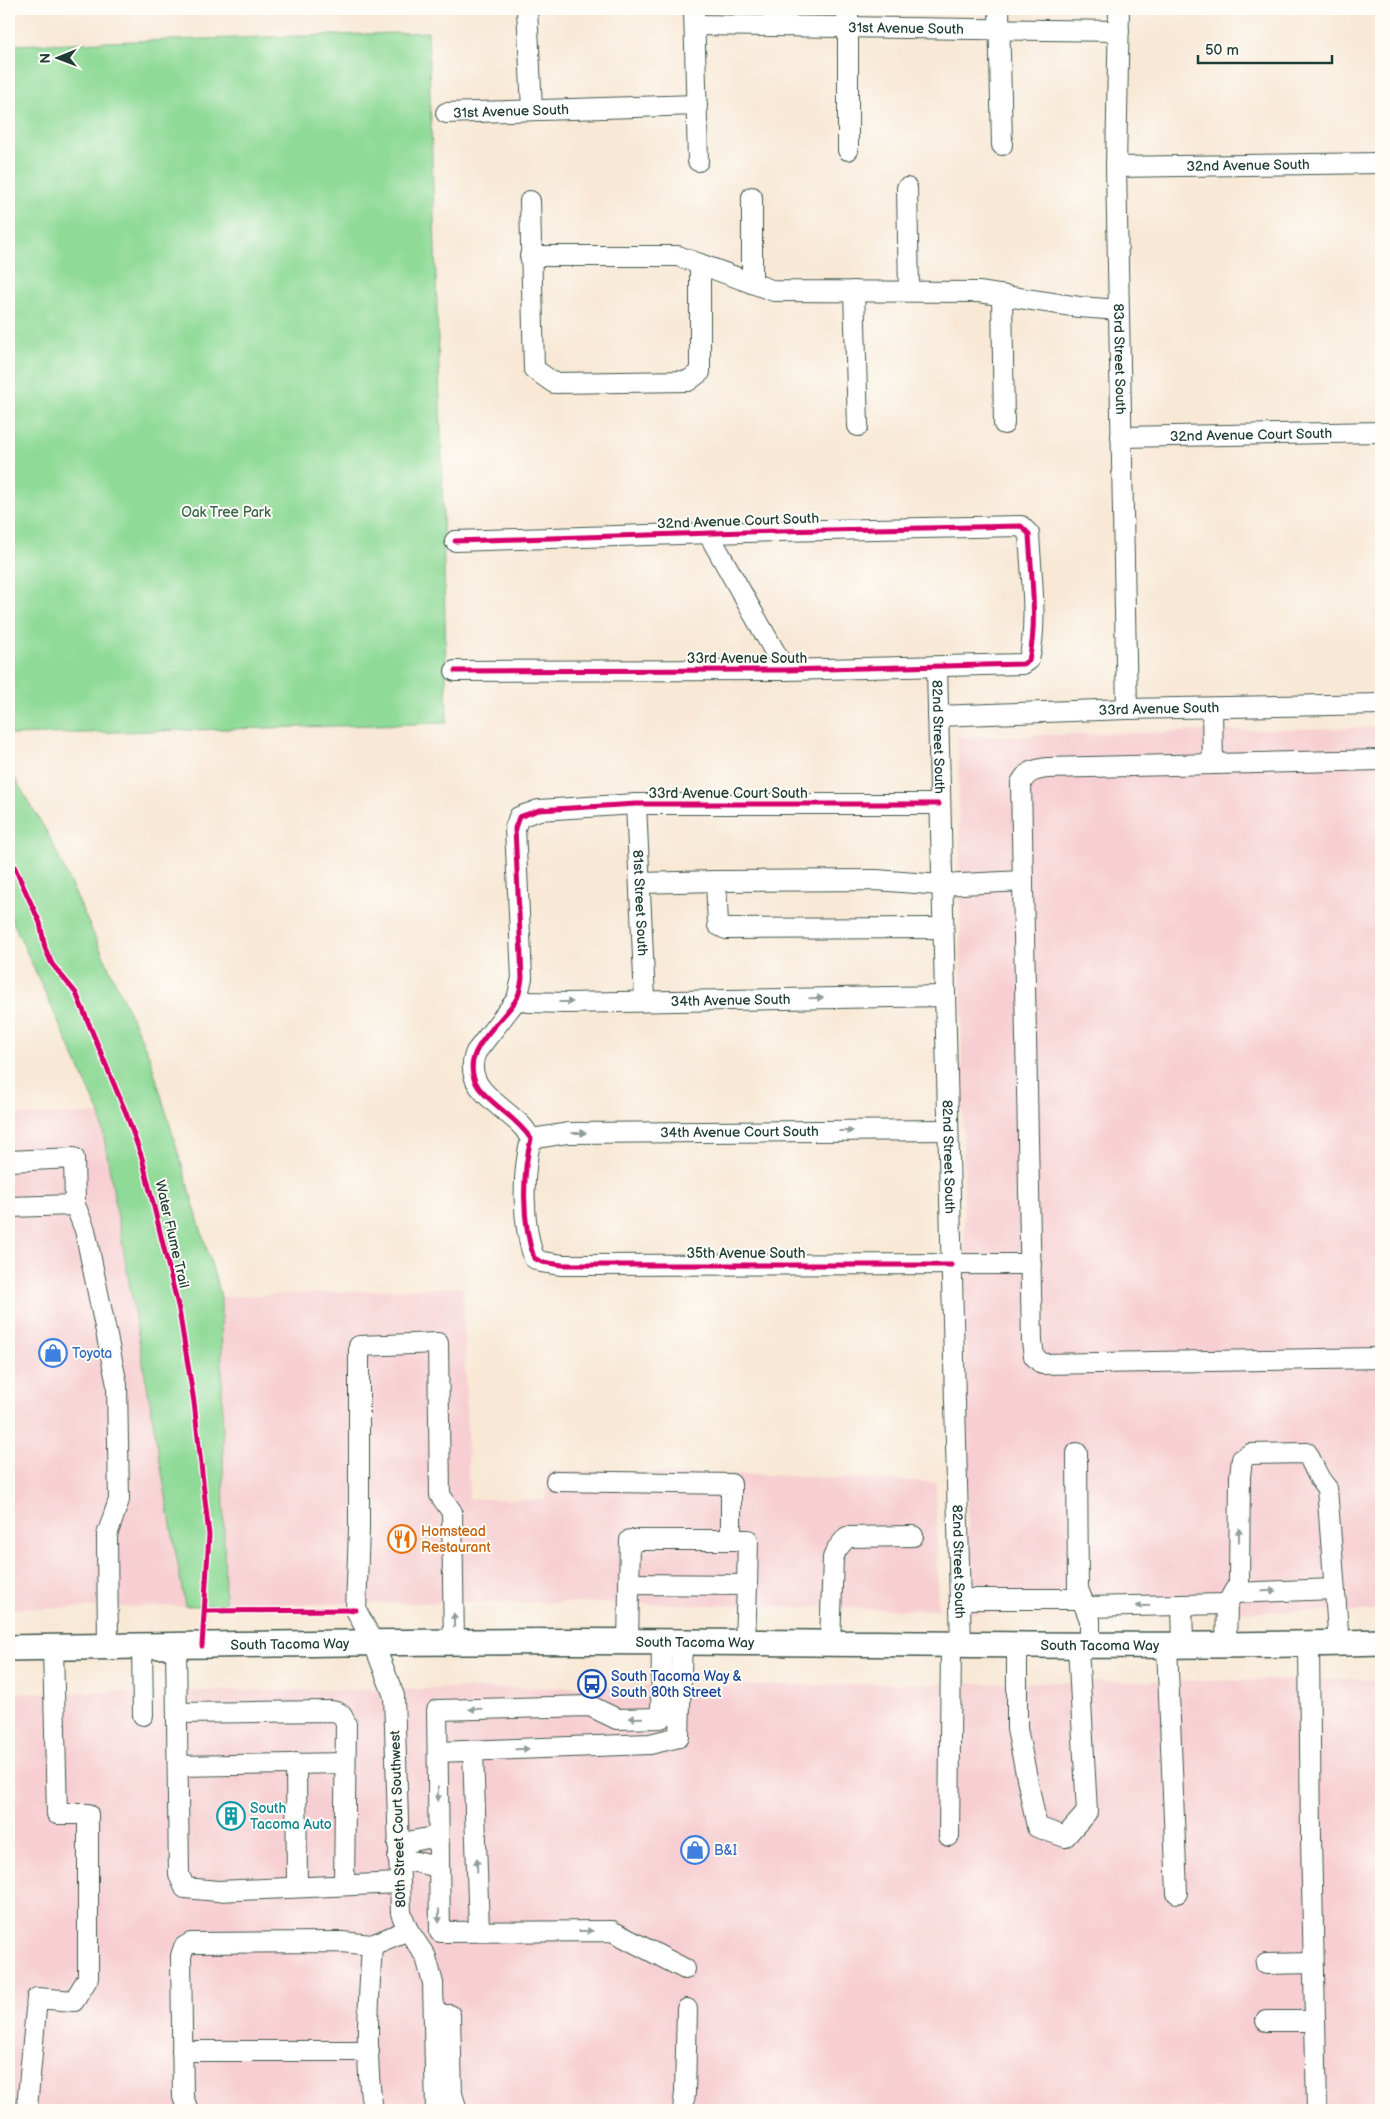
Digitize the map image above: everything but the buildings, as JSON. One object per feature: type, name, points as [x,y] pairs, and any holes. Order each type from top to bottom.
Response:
[{"type":"main road","name":"South Tacoma Way","points":[[9,1648],[628,1642],[1084,1646],[1309,1645],[1381,1642]]},
{"type":"street","points":[[527,9],[532,109]]},
{"type":"street","points":[[999,9],[1002,145]]},
{"type":"street","name":"83rd Street South","points":[[1118,9],[1116,167],[1127,709]]},
{"type":"street","points":[[694,17],[698,161]]},
{"type":"street","name":"31st Avenue South","points":[[694,17],[848,18],[1000,31],[1119,31]]},
{"type":"street","points":[[848,18],[848,150]]},
{"type":"street","name":"31st Avenue South","points":[[446,113],[697,105]]},
{"type":"street","name":"32nd Avenue South","points":[[1116,167],[1381,163]]},
{"type":"street","points":[[907,188],[909,291]]},
{"type":"street","points":[[752,197],[752,283]]},
{"type":"street","points":[[530,201],[534,369],[554,383],[688,381],[700,372],[700,264]]},
{"type":"street","points":[[530,256],[678,256],[774,291],[979,292],[1119,310]]},
{"type":"street","points":[[854,291],[858,426]]},
{"type":"street","points":[[1002,295],[1004,424]]},
{"type":"street","name":"32nd Avenue Court South","points":[[1121,437],[1381,432]]},
{"type":"street","name":"32nd Avenue Court South","points":[[455,541],[1022,526],[1029,534],[1032,610],[1031,652]]},
{"type":"street","points":[[708,533],[785,670]]},
{"type":"street","name":"33rd Avenue South","points":[[454,671],[785,670],[937,667],[1023,664],[1030,660],[1031,652]]},
{"type":"street","name":"82nd Street South","points":[[937,667],[960,1599],[956,1646],[949,1836]]},
{"type":"street","name":"33rd Avenue South","points":[[938,716],[1127,709],[1381,704]]},
{"type":"street","points":[[1212,708],[1213,764]]},
{"type":"street","points":[[1381,760],[1047,768],[1032,771],[1025,776],[1022,783],[1032,1342],[1034,1356],[1042,1364],[1381,1358]]},
{"type":"street","name":"33rd Avenue Court South","points":[[517,999],[522,978],[515,828],[519,817],[539,810],[636,804],[939,804]]},
{"type":"street","name":"81st Street South","points":[[636,804],[645,1000]]},
{"type":"street","points":[[640,883],[876,880],[941,885],[1023,880]]},
{"type":"street","points":[[716,881],[718,925],[726,930],[942,928]]},
{"type":"street","name":"34th Avenue South","points":[[517,999],[529,1002],[566,1002],[944,996]]},
{"type":"street","points":[[517,999],[476,1052],[472,1065],[478,1087],[522,1126],[530,1139]]},
{"type":"street","name":"34th Avenue Court South","points":[[530,1139],[568,1133],[948,1130]]},
{"type":"street","name":"35th Avenue South","points":[[530,1139],[526,1184],[526,1231],[534,1258],[542,1262],[572,1265],[1031,1264]]},
{"type":"street","points":[[9,1161],[74,1158],[75,1205],[85,1230],[117,1385],[119,1500],[107,1535],[108,1647]]},
{"type":"street","points":[[9,1207],[75,1205]]},
{"type":"street","name":"80th Street Court Southwest","points":[[445,2102],[442,2015],[426,1957],[408,1930],[401,1913],[394,1696],[374,1644],[356,1610],[359,1529],[359,1346],[438,1342],[440,1495],[452,1512],[454,1643]]},
{"type":"street","points":[[1017,1646],[1017,1728],[1037,1827],[1065,1837],[1087,1812],[1084,1646],[1090,1620],[1078,1589],[1077,1453]]},
{"type":"street","points":[[1226,1644],[1233,1593],[1242,1459],[1250,1454],[1308,1453],[1318,1479],[1327,1488],[1338,1644]]},
{"type":"street","points":[[556,1481],[731,1484],[732,1540]]},
{"type":"street","points":[[830,1643],[833,1558],[837,1549],[847,1537],[913,1536]]},
{"type":"street","points":[[628,1642],[630,1540],[748,1540],[745,1642]]},
{"type":"street","points":[[629,1584],[747,1585]]},
{"type":"street","points":[[960,1599],[1182,1605],[1233,1593],[1334,1589]]},
{"type":"street","points":[[1177,1893],[1175,1645],[1182,1605]]},
{"type":"street","points":[[438,1752],[650,1744],[679,1737],[672,1642]]},
{"type":"street","points":[[672,1642],[661,1718],[616,1719],[590,1706],[437,1710],[440,1932],[612,1931],[685,1969]]},
{"type":"street","points":[[1309,1645],[1317,2110]]},
{"type":"street","points":[[142,1646],[143,1715]]},
{"type":"street","points":[[176,1646],[179,1875],[185,1888],[218,1891],[399,1883]]},
{"type":"street","points":[[26,2110],[37,1998],[74,2001],[88,1978],[88,1814],[57,1814],[53,1648]]},
{"type":"street","points":[[177,1713],[339,1712],[346,1724],[344,1885]]},
{"type":"street","points":[[473,1751],[479,1932]]},
{"type":"street","points":[[296,1763],[297,1887]]},
{"type":"street","points":[[178,1766],[346,1763]]},
{"type":"street","points":[[398,1851],[438,1836]]},
{"type":"street","points":[[398,1851],[438,1867]]},
{"type":"street","points":[[188,2110],[183,2097],[181,1956],[184,1947],[191,1943],[342,1942],[372,1945],[408,1930]]},
{"type":"street","points":[[372,1945],[369,2051],[370,2094],[373,2110]]},
{"type":"street","points":[[1266,1964],[1313,1963]]},
{"type":"street","points":[[683,2110],[687,2009]]},
{"type":"street","points":[[1266,2021],[1315,2021]]},
{"type":"street","points":[[182,2051],[369,2051]]},
{"type":"shaded area","points":[[1381,727],[1381,1611],[969,1613],[958,737]]},
{"type":"shaded area","points":[[100,1114],[185,1606],[9,1609],[9,1115]]},
{"type":"shaded area","points":[[463,1287],[469,1499],[546,1500],[548,1471],[772,1475],[936,1482],[938,1610],[614,1603],[469,1602],[225,1605],[221,1297]]},
{"type":"shaded area","points":[[1381,1679],[1381,2110],[9,2110],[9,1693]]},
{"type":"green space","name":"Oak Tree Park","points":[[428,32],[442,464],[447,723],[9,735],[9,45]]},
{"type":"green space","points":[[9,769],[48,834],[150,1058],[221,1297],[225,1605],[185,1606],[100,1114],[9,913]]},
{"type":"cycle path","points":[[455,541],[1021,526],[1029,534],[1033,630],[1029,660],[1023,664],[785,670],[455,671]]},
{"type":"cycle path","points":[[939,804],[636,804],[539,810],[519,817],[515,828],[521,986],[516,1000],[509,1010],[482,1041],[472,1063],[473,1075],[479,1088],[519,1124],[531,1139],[526,1167],[525,1214],[534,1258],[542,1262],[562,1265],[951,1265]]},
{"type":"cycle path","name":"Water Flume Trail","points":[[9,855],[40,923],[45,948],[52,964],[76,993],[126,1113],[142,1158],[179,1310],[194,1402],[209,1535],[202,1646]]},
{"type":"cycle path","points":[[205,1611],[356,1610]]},
{"type":"place","name":"Toyota","points":[[53,1353]]},
{"type":"place","name":"Homstead Restaurant","points":[[402,1539]]},
{"type":"place","name":"South Tacoma Way & South 80th Street","points":[[592,1684]]},
{"type":"place","name":"South Tacoma Auto","points":[[231,1816]]},
{"type":"place","name":"B&I","points":[[695,1850]]}]
